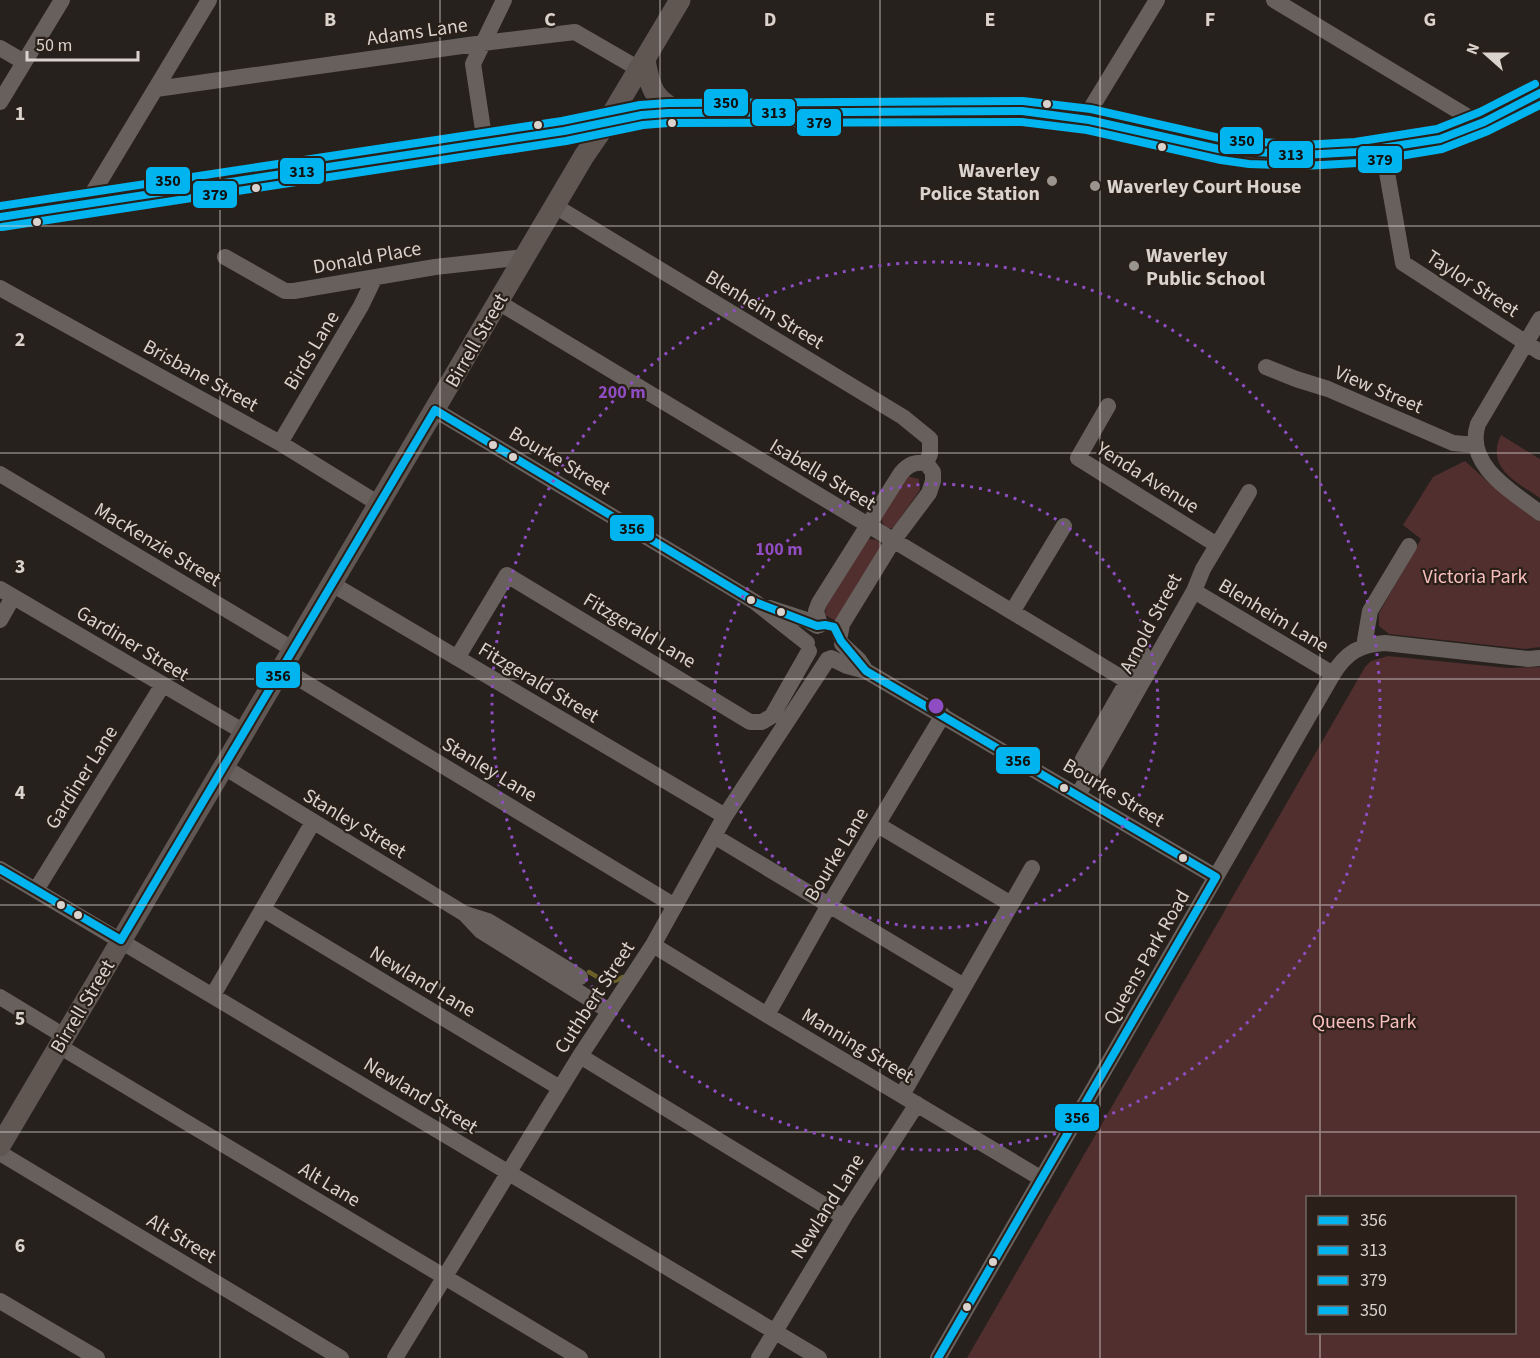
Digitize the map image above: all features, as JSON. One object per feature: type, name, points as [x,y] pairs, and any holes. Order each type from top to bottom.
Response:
[{"type":"main road","name":"Birrell Street","points":[[0,1146],[584,156],[606,124],[680,0]]},
{"type":"main road","points":[[642,64],[657,97],[668,106],[683,113]]},
{"type":"main road","points":[[606,124],[642,115],[683,113],[1022,111],[1084,117],[1199,146],[1301,157],[1383,150],[1447,137],[1480,124],[1540,93]]},
{"type":"street","points":[[0,102],[62,0]]},
{"type":"street","points":[[86,204],[209,0]]},
{"type":"street","points":[[485,143],[474,64],[504,0]]},
{"type":"street","points":[[1084,117],[1157,0]]},
{"type":"street","points":[[1274,0],[1480,124]]},
{"type":"street","name":"Adams Lane","points":[[156,89],[575,32],[642,64]]},
{"type":"street","points":[[0,48],[24,62]]},
{"type":"street","points":[[0,217],[606,124]]},
{"type":"street","name":"Taylor Street","points":[[1383,150],[1403,263],[1533,347]]},
{"type":"street","name":"Blenheim Street","points":[[555,206],[903,417],[930,439],[930,454],[926,463]]},
{"type":"street","name":"Donald Place","points":[[225,257],[285,291],[294,291],[435,267],[525,257]]},
{"type":"street","name":"Birds Lane","points":[[280,443],[361,306],[375,276]]},
{"type":"street","name":"Brisbane Street","points":[[0,288],[280,443],[379,504]]},
{"type":"street","name":"Isabella Street","points":[[498,302],[1127,681]]},
{"type":"street","points":[[1540,318],[1533,347],[1478,424],[1476,446],[1485,466],[1493,476],[1540,513]]},
{"type":"street","name":"View Street","points":[[1266,366],[1339,394],[1453,443],[1476,446]]},
{"type":"street","name":"Yenda Avenue","points":[[1108,406],[1078,458],[1217,545]]},
{"type":"street","name":"Bourke Street","points":[[435,410],[755,602],[808,647]]},
{"type":"street","points":[[819,625],[816,611],[819,603],[867,525],[908,465],[917,462],[926,463],[933,472],[929,493],[894,541],[842,624],[841,639],[839,651],[830,658],[817,658],[808,647],[810,632],[819,625],[834,627],[841,639]]},
{"type":"street","name":"MacKenzie Street","points":[[0,474],[294,650]]},
{"type":"street","name":"Arnold Street","points":[[1078,795],[1194,591],[1217,545],[1249,492]]},
{"type":"street","points":[[1012,612],[1064,526]]},
{"type":"street","points":[[1409,546],[1370,611],[1364,646],[1374,643],[1398,643],[1528,659],[1540,658]]},
{"type":"street","name":"Fitzgerald Lane","points":[[457,658],[507,574],[750,722],[762,722],[772,716],[808,647]]},
{"type":"street","name":"Fitzgerald Street","points":[[332,584],[725,816]]},
{"type":"street","name":"Blenheim Lane","points":[[1194,591],[1333,674]]},
{"type":"street","points":[[0,620],[7,593]]},
{"type":"street","name":"Gardiner Street","points":[[7,593],[162,686],[244,732]]},
{"type":"street","name":"Bourke Street","points":[[755,602],[819,625]]},
{"type":"street","name":"Bourke Street","points":[[841,639],[866,671]]},
{"type":"street","name":"Queens Park Road","points":[[938,1358],[1333,674],[1345,657],[1364,646]]},
{"type":"street","name":"Arnold Street","points":[[1089,774],[1081,767],[1083,759],[1143,654]]},
{"type":"street","name":"Bourke Street","points":[[830,658],[866,671],[1216,877]]},
{"type":"street","name":"Cuthbert Street","points":[[395,1358],[560,1088],[653,945],[725,816],[830,658]]},
{"type":"street","name":"Stanley Lane","points":[[283,669],[675,906]]},
{"type":"street","name":"Gardiner Lane","points":[[36,890],[162,686]]},
{"type":"street","name":"Bourke Lane","points":[[767,1015],[829,905],[943,715]]},
{"type":"street","name":"Stanley Street","points":[[224,767],[465,914],[488,921],[579,977]]},
{"type":"street","points":[[213,995],[313,822]]},
{"type":"street","points":[[878,825],[1011,904]]},
{"type":"street","points":[[714,836],[964,986]]},
{"type":"street","points":[[902,1095],[1032,868]]},
{"type":"street","name":"Newland Street","points":[[0,869],[819,1358]]},
{"type":"street","name":"Newland Lane","points":[[264,910],[560,1088]]},
{"type":"street","name":"Stanley Street","points":[[465,914],[481,931],[609,1011]]},
{"type":"street","name":"Manning Street","points":[[653,945],[1042,1179]]},
{"type":"street","name":"Alt Lane","points":[[0,997],[62,1041],[444,1277],[580,1358]]},
{"type":"street","points":[[580,1056],[844,1216]]},
{"type":"street","name":"Newland Lane","points":[[775,1332],[844,1216],[916,1104]]},
{"type":"street","name":"Alt Street","points":[[0,1153],[341,1358]]},
{"type":"street","points":[[0,1301],[97,1358]]},
{"type":"street","points":[[759,1358],[775,1332]]},
{"type":"green space","points":[[1501,435],[1540,459],[1540,498],[1513,480],[1500,465],[1497,447]]},
{"type":"green space","name":"Victoria Park","points":[[1465,461],[1487,481],[1540,519],[1540,647],[1525,649],[1389,634],[1379,626],[1379,613],[1421,539],[1403,525],[1433,477]]},
{"type":"green space","points":[[907,476],[919,479],[920,490],[893,528],[888,528],[881,519]]},
{"type":"green space","points":[[869,539],[877,540],[882,545],[836,621],[825,615],[826,607]]},
{"type":"green space","name":"Queens Park","points":[[1388,656],[1508,668],[1540,667],[1540,1358],[967,1358],[1365,667],[1371,661]]},
{"type":"waterway","points":[[589,972],[610,981],[623,977]]},
{"type":"transit line","name":"350","points":[[0,206],[562,121],[640,105],[1023,101],[1091,109],[1224,139],[1303,145],[1355,142],[1437,129],[1480,112],[1535,84]]},
{"type":"transit line","name":"313","points":[[0,217],[564,131],[642,115],[1022,111],[1089,120],[1223,150],[1303,155],[1356,152],[1440,139],[1484,122],[1540,93]]},
{"type":"transit line","name":"379","points":[[2,227],[566,141],[643,125],[668,123],[1022,122],[1087,130],[1221,160],[1249,164],[1303,166],[1358,163],[1442,149],[1488,131],[1540,105]]},
{"type":"transit line","name":"356","points":[[435,410],[755,602],[817,626],[834,627],[841,641],[866,671],[1216,877]]},
{"type":"transit line","name":"356","points":[[121,940],[435,410]]},
{"type":"transit line","name":"356","points":[[0,869],[121,940]]},
{"type":"transit line","name":"356","points":[[938,1358],[1216,877]]},
{"type":"place","name":"Waverley Police Station","points":[[1052,181]]},
{"type":"place","name":"Waverley Court House","points":[[1095,186]]},
{"type":"place","name":"Waverley Public School","points":[[1134,266]]}]
